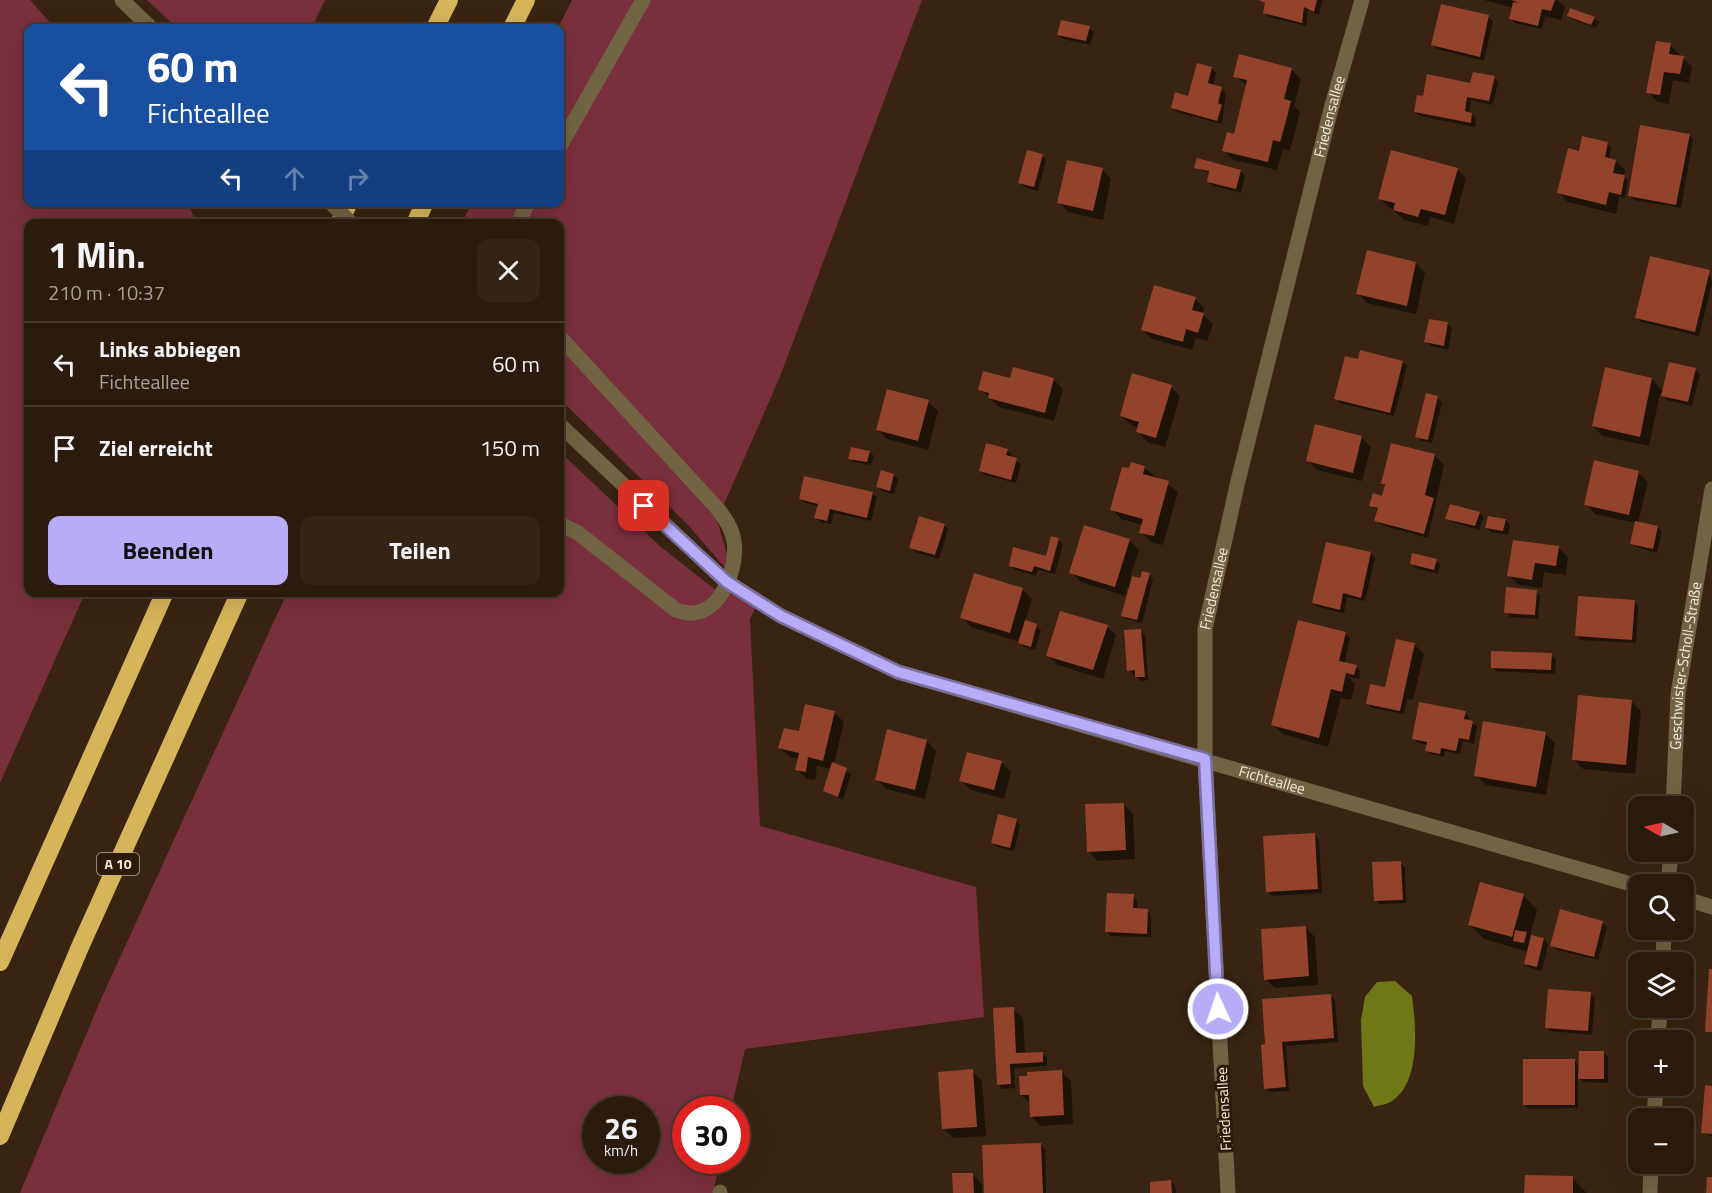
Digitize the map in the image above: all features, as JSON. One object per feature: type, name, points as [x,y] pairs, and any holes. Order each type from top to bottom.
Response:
[{"type":"highway","points":[[437,24],[449,0]]},
{"type":"highway","points":[[514,24],[526,0]]},
{"type":"highway","points":[[0,962],[163,597]]},
{"type":"highway","name":"A 10","points":[[0,1136],[81,947],[238,597]]},
{"type":"street","points":[[122,0],[147,24]]},
{"type":"street","points":[[564,139],[643,0]]},
{"type":"street","name":"Friedensallee","points":[[1228,1193],[1205,759],[1205,629],[1238,481],[1331,109],[1362,0]]},
{"type":"street","points":[[335,207],[347,219]]},
{"type":"street","points":[[564,341],[712,501],[729,523],[734,541],[734,564],[717,600],[706,609],[692,614],[675,610],[578,533],[564,526]]},
{"type":"street","name":"Fichteallee","points":[[564,428],[727,582],[781,616],[898,672],[1628,883]]},
{"type":"street","name":"Geschwister-Scholl-Straße","points":[[1673,796],[1678,694],[1712,489]]},
{"type":"street","points":[[1694,901],[1712,907]]},
{"type":"street","points":[[1650,1193],[1651,1174]]},
{"type":"shaded area","points":[[0,0],[30,0],[51,24],[24,24],[24,207],[190,207],[194,219],[24,219],[24,597],[83,597],[0,783]]},
{"type":"shaded area","points":[[147,0],[325,0],[313,24],[173,24]]},
{"type":"shaded area","points":[[572,0],[922,0],[779,379],[717,520],[734,578],[688,525],[564,403],[564,219],[464,219],[470,207],[564,207],[564,24],[560,24]]},
{"type":"shaded area","points":[[564,456],[661,547],[717,591],[734,578],[762,595],[750,619],[760,826],[976,887],[984,1017],[745,1049],[734,1096],[672,1096],[672,1174],[717,1174],[713,1193],[20,1193],[101,999],[285,597],[564,597]]},
{"type":"shaded area","points":[[1395,981],[1412,996],[1415,1037],[1412,1067],[1408,1081],[1401,1092],[1390,1102],[1374,1107],[1363,1086],[1361,1020],[1365,997],[1377,982]]},
{"type":"building","points":[[1259,0],[1317,0],[1314,12],[1304,7],[1302,23],[1263,13],[1265,3]]},
{"type":"building","points":[[1511,0],[1555,0],[1551,11],[1542,9],[1538,26],[1509,19],[1513,2],[1520,3]]},
{"type":"building","points":[[1441,4],[1489,15],[1480,57],[1431,45]]},
{"type":"building","points":[[1570,8],[1595,17],[1591,25],[1567,16]]},
{"type":"building","points":[[1061,20],[1090,26],[1086,41],[1057,35]]},
{"type":"building","points":[[1656,41],[1671,43],[1669,54],[1684,56],[1680,74],[1664,72],[1660,95],[1646,93]]},
{"type":"building","points":[[1239,54],[1292,68],[1284,99],[1291,101],[1286,121],[1280,142],[1273,140],[1268,162],[1222,151],[1227,132],[1234,134],[1247,80],[1233,77]]},
{"type":"building","points":[[1197,63],[1212,67],[1208,83],[1222,87],[1218,103],[1222,105],[1217,121],[1171,108],[1175,92],[1188,96]]},
{"type":"building","points":[[1473,72],[1495,76],[1489,101],[1467,97],[1465,111],[1472,113],[1471,123],[1414,112],[1417,95],[1423,96],[1427,74],[1470,83]]},
{"type":"building","points":[[1640,125],[1690,134],[1676,205],[1628,196]]},
{"type":"building","points":[[1582,136],[1608,142],[1605,157],[1616,160],[1613,173],[1625,175],[1621,195],[1609,192],[1606,205],[1557,193],[1568,148],[1579,151]]},
{"type":"building","points":[[1027,150],[1043,154],[1034,187],[1018,183]]},
{"type":"building","points":[[1391,150],[1458,168],[1445,215],[1421,209],[1418,217],[1393,210],[1395,203],[1378,199]]},
{"type":"building","points":[[1197,158],[1241,170],[1236,189],[1207,182],[1209,171],[1194,168]]},
{"type":"building","points":[[1067,160],[1103,168],[1093,211],[1057,203]]},
{"type":"building","points":[[1367,250],[1416,262],[1407,306],[1356,294]]},
{"type":"building","points":[[1650,256],[1710,270],[1695,332],[1635,318]]},
{"type":"building","points":[[1154,285],[1196,297],[1192,310],[1204,313],[1198,333],[1186,329],[1183,342],[1141,330]]},
{"type":"building","points":[[1429,319],[1448,322],[1444,346],[1424,342]]},
{"type":"building","points":[[1360,350],[1403,361],[1390,413],[1334,399],[1345,356],[1358,359]]},
{"type":"building","points":[[1669,362],[1696,368],[1688,402],[1661,396]]},
{"type":"building","points":[[1013,367],[1054,378],[1045,413],[988,398],[989,393],[978,390],[983,371],[1010,378]]},
{"type":"building","points":[[1605,367],[1652,378],[1640,437],[1592,426]]},
{"type":"building","points":[[1132,373],[1172,385],[1156,438],[1136,432],[1139,422],[1120,416]]},
{"type":"building","points":[[887,389],[929,400],[918,441],[876,430]]},
{"type":"building","points":[[1426,393],[1438,396],[1428,440],[1415,437]]},
{"type":"building","points":[[1315,424],[1362,436],[1353,473],[1306,461]]},
{"type":"building","points":[[986,443],[1008,449],[1006,455],[1017,458],[1011,480],[979,471]]},
{"type":"building","points":[[1391,443],[1435,454],[1425,495],[1434,498],[1424,534],[1374,521],[1378,508],[1369,506],[1373,493],[1382,496],[1385,484],[1381,484]]},
{"type":"building","points":[[851,447],[870,451],[867,462],[848,459]]},
{"type":"building","points":[[1594,460],[1639,471],[1629,515],[1584,505]]},
{"type":"building","points":[[1131,462],[1145,466],[1143,474],[1169,481],[1154,536],[1139,533],[1143,519],[1110,510],[1122,467],[1129,468]]},
{"type":"building","points":[[881,470],[894,474],[890,491],[876,487]]},
{"type":"building","points":[[804,476],[873,492],[867,518],[830,509],[827,521],[814,518],[818,504],[799,499]]},
{"type":"building","points":[[1450,504],[1480,512],[1475,526],[1445,519]]},
{"type":"building","points":[[919,516],[945,524],[935,555],[909,548]]},
{"type":"building","points":[[1488,516],[1506,519],[1503,531],[1485,528]]},
{"type":"building","points":[[1635,521],[1658,526],[1653,549],[1630,544]]},
{"type":"building","points":[[1084,525],[1130,539],[1115,587],[1069,573]]},
{"type":"building","points":[[1051,536],[1059,538],[1050,571],[1034,566],[1032,572],[1009,566],[1013,547],[1046,556]]},
{"type":"building","points":[[1513,540],[1559,546],[1556,566],[1535,563],[1532,580],[1507,576]]},
{"type":"building","points":[[1326,542],[1371,552],[1361,598],[1343,593],[1340,610],[1312,603]]},
{"type":"building","points":[[1412,553],[1437,559],[1434,570],[1410,564]]},
{"type":"building","points":[[1142,571],[1150,573],[1137,620],[1121,616],[1132,576],[1140,578]]},
{"type":"building","points":[[974,573],[1023,588],[1010,633],[960,618]]},
{"type":"building","points":[[1506,587],[1537,590],[1535,615],[1504,613]]},
{"type":"building","points":[[1578,596],[1635,600],[1632,640],[1575,636]]},
{"type":"building","points":[[1060,611],[1108,625],[1093,670],[1046,656]]},
{"type":"building","points":[[1025,620],[1037,624],[1031,647],[1018,643]]},
{"type":"building","points":[[1298,620],[1346,632],[1339,661],[1357,665],[1354,675],[1346,673],[1342,692],[1331,689],[1319,738],[1271,725]]},
{"type":"building","points":[[1141,629],[1145,677],[1135,677],[1135,670],[1127,671],[1124,630]]},
{"type":"building","points":[[1396,639],[1415,643],[1400,711],[1366,704],[1370,684],[1385,687]]},
{"type":"building","points":[[1491,651],[1552,653],[1551,670],[1491,668]]},
{"type":"building","points":[[1578,695],[1632,700],[1626,765],[1572,760]]},
{"type":"building","points":[[1419,702],[1466,711],[1464,719],[1473,721],[1469,740],[1459,738],[1456,751],[1441,748],[1440,754],[1425,751],[1427,742],[1412,739]]},
{"type":"building","points":[[805,704],[835,711],[823,761],[808,757],[806,772],[795,770],[799,753],[778,748],[784,728],[799,731]]},
{"type":"building","points":[[1483,721],[1546,732],[1536,787],[1474,776]]},
{"type":"building","points":[[887,729],[927,740],[915,790],[875,780]]},
{"type":"building","points":[[967,752],[1002,761],[994,790],[959,781]]},
{"type":"building","points":[[832,762],[847,768],[838,797],[823,791]]},
{"type":"building","points":[[1124,803],[1126,850],[1087,852],[1085,804]]},
{"type":"building","points":[[998,814],[1017,819],[1010,848],[991,843]]},
{"type":"building","points":[[1315,833],[1318,889],[1266,892],[1263,836]]},
{"type":"building","points":[[1401,861],[1403,900],[1374,901],[1372,862]]},
{"type":"building","points":[[1480,882],[1524,894],[1512,937],[1468,925]]},
{"type":"building","points":[[1107,893],[1134,894],[1133,908],[1148,909],[1147,934],[1105,932]]},
{"type":"building","points":[[1560,909],[1603,921],[1594,957],[1550,946]]},
{"type":"building","points":[[1306,926],[1309,976],[1264,980],[1261,929]]},
{"type":"building","points":[[1515,930],[1527,932],[1524,943],[1513,941]]},
{"type":"building","points":[[1531,935],[1544,938],[1537,967],[1524,964]]},
{"type":"building","points":[[1709,969],[1712,969],[1712,1032],[1705,1032]]},
{"type":"building","points":[[1548,989],[1591,992],[1588,1031],[1545,1028]]},
{"type":"building","points":[[1331,994],[1334,1038],[1282,1042],[1286,1087],[1264,1089],[1261,1045],[1265,1044],[1262,999]]},
{"type":"building","points":[[1014,1007],[1016,1053],[1043,1052],[1043,1062],[1010,1064],[1011,1084],[997,1085],[993,1008]]},
{"type":"building","points":[[1579,1051],[1604,1051],[1604,1079],[1578,1079]]},
{"type":"building","points":[[1523,1059],[1575,1059],[1575,1105],[1523,1105]]},
{"type":"building","points":[[973,1069],[977,1127],[942,1129],[938,1072]]},
{"type":"building","points":[[1062,1070],[1064,1115],[1030,1117],[1029,1095],[1020,1095],[1019,1076],[1027,1076],[1027,1072]]},
{"type":"building","points":[[1705,1085],[1712,1086],[1712,1134],[1701,1133]]},
{"type":"building","points":[[1041,1143],[1043,1193],[984,1193],[982,1145]]},
{"type":"building","points":[[952,1173],[973,1173],[974,1193],[953,1193]]},
{"type":"building","points":[[1525,1175],[1573,1176],[1573,1193],[1524,1193]]},
{"type":"building","points":[[1707,1177],[1712,1177],[1712,1193],[1706,1193]]},
{"type":"building","points":[[1171,1180],[1172,1193],[1150,1193],[1150,1182]]},
{"type":"route","points":[[644,506],[727,582],[781,616],[898,672],[1205,759],[1218,1009]]}]
